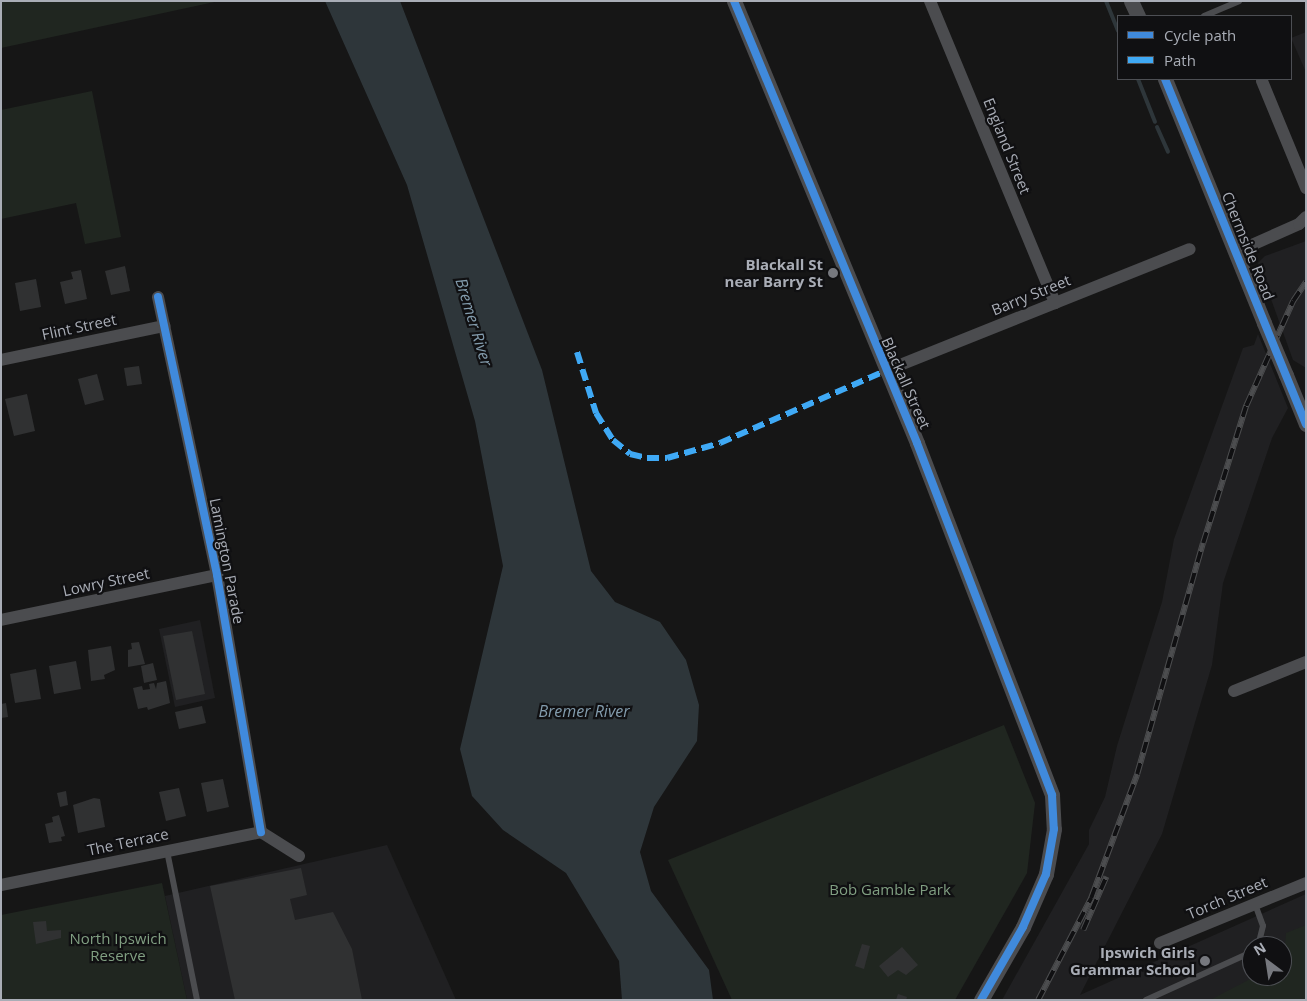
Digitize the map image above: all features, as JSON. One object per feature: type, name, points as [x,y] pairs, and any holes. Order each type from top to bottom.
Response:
[{"type":"street","name":"Blackall Street","points":[[734,1],[885,371],[953,531],[1047,779],[1054,829],[1046,874],[1023,927],[981,1000]]},
{"type":"street","name":"England Street","points":[[930,1],[1055,303]]},
{"type":"street","points":[[1131,1],[1138,15]]},
{"type":"street","name":"Chermside Road","points":[[1165,80],[1306,424]]},
{"type":"street","points":[[1262,81],[1306,188]]},
{"type":"street","points":[[1236,252],[1299,224],[1306,217]]},
{"type":"street","name":"Barry Street","points":[[885,371],[1190,249]]},
{"type":"street","name":"Lamington Parade","points":[[158,297],[217,575],[261,832]]},
{"type":"street","name":"Flint Street","points":[[1,360],[164,326]]},
{"type":"street","name":"Lowry Street","points":[[1,620],[217,575]]},
{"type":"street","points":[[1234,691],[1306,662]]},
{"type":"street","points":[[261,832],[299,856]]},
{"type":"street","name":"The Terrace","points":[[1,885],[261,832]]},
{"type":"street","name":"Torch Street","points":[[1160,943],[1306,883]]},
{"type":"lane","points":[[1206,15],[1239,1]]},
{"type":"lane","points":[[167,850],[197,1000]]},
{"type":"lane","points":[[1255,904],[1263,926],[1260,936]]},
{"type":"lane","points":[[1146,1000],[1242,957]]},
{"type":"shaded area","points":[[1306,32],[1306,72],[1292,40],[1292,38]]},
{"type":"shaded area","points":[[1306,241],[1306,368],[1293,360],[1258,263],[1265,256]]},
{"type":"shaded area","points":[[1258,334],[1288,408],[1272,438],[1223,583],[1212,665],[1162,834],[1080,995],[1306,894],[1306,1000],[1002,1000],[1089,844],[1089,830],[1105,797],[1117,746],[1162,602],[1174,539],[1243,348],[1254,345]]},
{"type":"shaded area","points":[[200,620],[215,698],[175,707],[159,629]]},
{"type":"shaded area","points":[[387,845],[456,1000],[187,1000],[165,896]]},
{"type":"green space","points":[[1,1],[219,1],[1,48]]},
{"type":"green space","points":[[92,91],[121,237],[85,244],[76,203],[1,219],[1,110]]},
{"type":"green space","name":"Bob Gamble Park","points":[[1004,725],[1035,803],[1027,873],[955,1000],[732,1000],[668,860]]},
{"type":"green space","name":"North Ipswich Reserve","points":[[162,883],[187,1000],[1,1000],[1,915]]},
{"type":"green space","points":[[1306,925],[1306,1000],[1210,1000],[1242,983],[1242,986],[1292,986],[1292,936],[1286,936],[1286,933]]},
{"type":"water","name":"Bremer River","points":[[325,1],[400,1],[542,370],[591,571],[615,602],[660,622],[686,660],[699,705],[697,741],[654,807],[640,852],[651,891],[709,970],[713,1000],[622,1000],[619,961],[566,873],[503,830],[472,796],[460,749],[503,566],[475,421],[407,185]]},
{"type":"building","points":[[125,266],[130,291],[111,295],[105,271]]},
{"type":"building","points":[[81,270],[87,299],[65,304],[60,282],[73,279],[71,272]]},
{"type":"building","points":[[36,279],[41,307],[20,311],[15,283]]},
{"type":"building","points":[[139,366],[142,384],[127,386],[124,368]]},
{"type":"building","points":[[97,374],[104,400],[85,405],[78,379]]},
{"type":"building","points":[[27,394],[35,431],[14,436],[5,399]]},
{"type":"building","points":[[192,631],[205,694],[176,700],[163,636]]},
{"type":"building","points":[[139,642],[145,664],[128,667],[128,650],[132,649],[131,643]]},
{"type":"building","points":[[111,646],[115,670],[104,675],[105,679],[91,681],[88,650]]},
{"type":"building","points":[[76,661],[81,689],[54,694],[49,666]]},
{"type":"building","points":[[153,663],[157,680],[144,683],[141,666]]},
{"type":"building","points":[[36,669],[41,699],[15,703],[10,674]]},
{"type":"building","points":[[166,681],[170,703],[148,710],[147,707],[138,709],[133,688],[142,686],[143,690],[150,689],[149,684],[154,683],[156,689],[157,683]]},
{"type":"building","points":[[6,703],[8,717],[1,718],[1,704]]},
{"type":"building","points":[[202,706],[206,723],[179,729],[175,712]]},
{"type":"building","points":[[223,779],[229,807],[207,812],[201,783]]},
{"type":"building","points":[[179,788],[186,816],[166,821],[159,792]]},
{"type":"building","points":[[66,791],[68,805],[60,807],[57,793]]},
{"type":"building","points":[[94,798],[100,799],[105,827],[78,833],[73,805]]},
{"type":"building","points":[[59,815],[65,836],[61,837],[62,841],[49,843],[45,824],[53,822],[52,817]]},
{"type":"building","points":[[301,868],[307,895],[290,899],[295,920],[333,912],[352,949],[362,1000],[235,1000],[210,886]]},
{"type":"building","points":[[46,921],[47,931],[61,930],[61,938],[36,944],[33,922]]},
{"type":"building","points":[[862,944],[870,946],[864,969],[855,966]]},
{"type":"building","points":[[902,947],[918,965],[906,975],[898,970],[888,977],[879,966]]},
{"type":"building","points":[[898,994],[907,997],[906,1000],[896,1000]]},
{"type":"waterway","points":[[1106,1],[1117,28]]},
{"type":"waterway","points":[[1138,80],[1155,122]]},
{"type":"waterway","points":[[1157,127],[1168,152]]},
{"type":"railway","points":[[1038,1000],[1091,898],[1137,774],[1203,543],[1246,406],[1293,301],[1306,282]]},
{"type":"railway","points":[[1083,930],[1106,877]]},
{"type":"marked path","points":[[577,352],[596,413],[613,440],[630,454],[647,458],[667,458],[720,443],[885,371]]},
{"type":"cycle path","points":[[734,1],[917,443],[1052,795],[1054,829],[1046,874],[1023,927],[981,1000]]},
{"type":"cycle path","points":[[1165,80],[1306,424]]},
{"type":"cycle path","points":[[158,297],[217,575],[261,832]]},
{"type":"place","name":"Blackall St near Barry St","points":[[833,273]]},
{"type":"place","name":"Ipswich Girls Grammar School","points":[[1205,961]]}]
